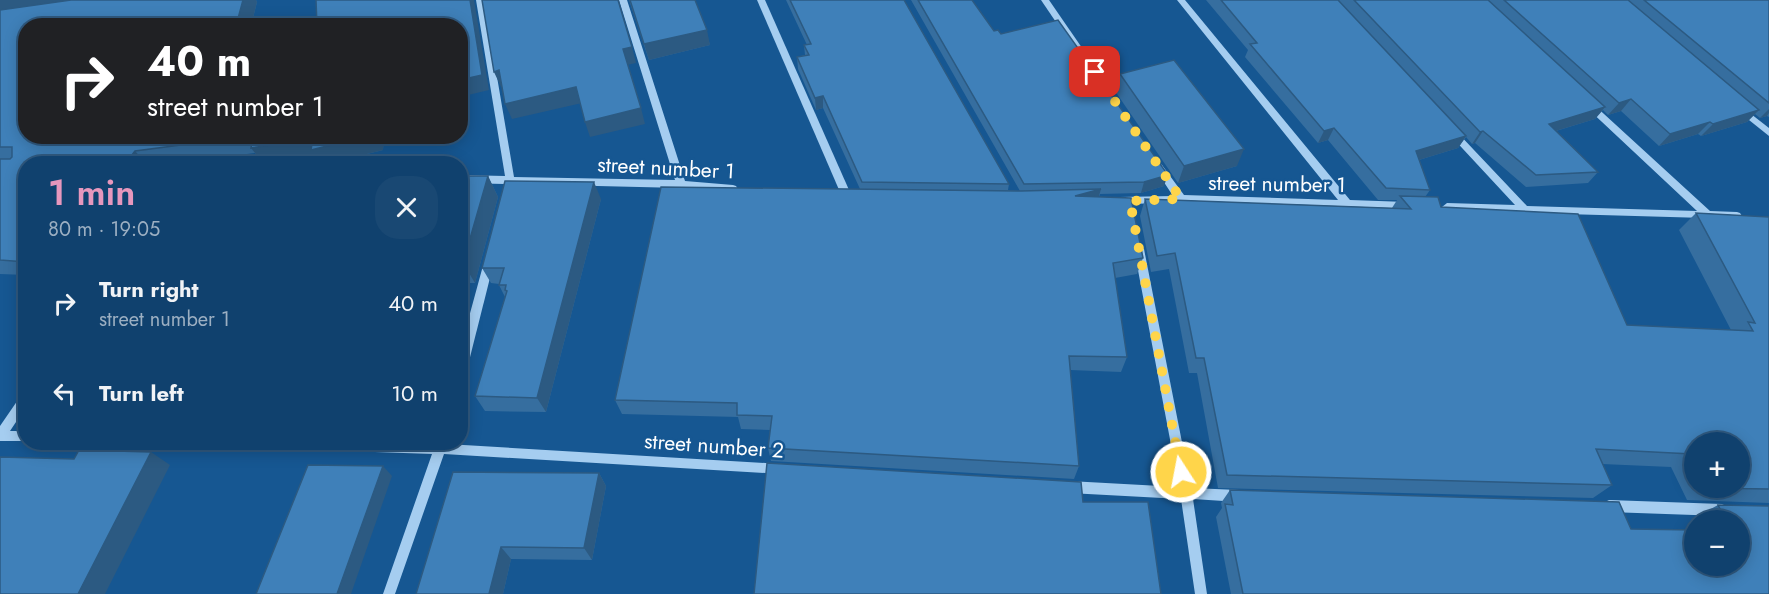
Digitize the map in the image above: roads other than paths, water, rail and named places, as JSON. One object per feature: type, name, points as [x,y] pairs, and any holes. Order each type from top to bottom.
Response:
[{"type":"street","points":[[480,0],[510,180],[507,192]]},
{"type":"street","points":[[623,0],[681,184]]},
{"type":"street","points":[[761,0],[848,199]]},
{"type":"street","points":[[1046,0],[1097,76]]},
{"type":"street","points":[[1181,0],[1346,203]]},
{"type":"street","points":[[1577,95],[1706,213]]},
{"type":"street","points":[[1734,103],[1769,133]]},
{"type":"street","points":[[1446,126],[1526,210]]},
{"type":"street","points":[[1155,161],[1181,199]]},
{"type":"street","name":"street number 1","points":[[468,179],[681,184],[741,189]]},
{"type":"street","points":[[836,198],[859,199]]},
{"type":"street","name":"street number 1","points":[[1108,201],[1131,207],[1181,199],[1418,206]]},
{"type":"street","points":[[1430,207],[1706,213],[1748,216]]},
{"type":"street","points":[[1137,236],[1186,494],[1201,594]]},
{"type":"street","points":[[468,343],[493,248]]},
{"type":"street","points":[[0,436],[18,409]]},
{"type":"street","points":[[0,436],[18,436]]},
{"type":"street","name":"street number 2","points":[[468,448],[795,470]]},
{"type":"street","points":[[389,594],[441,450]]},
{"type":"street","points":[[1056,486],[1257,496]]},
{"type":"street","points":[[1590,506],[1733,510]]}]
